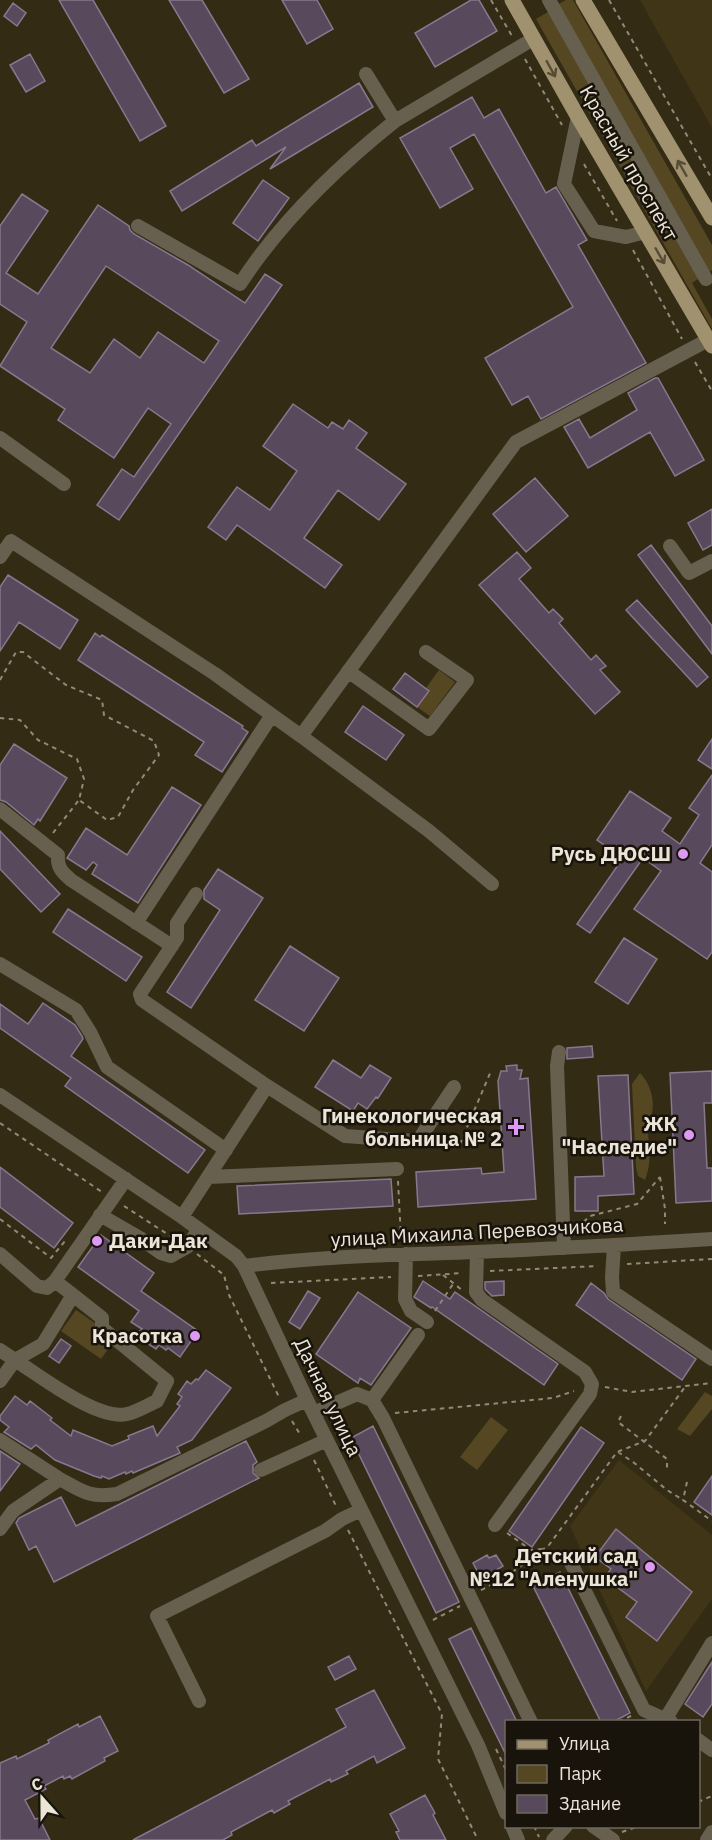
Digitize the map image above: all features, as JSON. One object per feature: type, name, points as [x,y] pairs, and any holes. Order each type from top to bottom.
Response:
[{"type":"main road","name":"Красный проспект","points":[[512,0],[711,342]]},
{"type":"main road","points":[[584,0],[712,218]]},
{"type":"street","points":[[549,0],[706,279]]},
{"type":"street","points":[[138,226],[240,284],[253,264],[314,192],[357,151],[395,121],[534,39]]},
{"type":"street","points":[[366,74],[395,121]]},
{"type":"street","points":[[578,117],[564,184],[594,231],[626,237],[646,232]]},
{"type":"street","points":[[301,736],[516,442],[688,351],[711,342]]},
{"type":"street","points":[[0,438],[64,484]]},
{"type":"street","points":[[0,557],[11,541],[215,674],[429,831],[492,884]]},
{"type":"street","points":[[670,546],[689,573],[712,561]]},
{"type":"street","points":[[348,671],[429,729],[467,680],[426,652]]},
{"type":"street","points":[[135,923],[272,716]]},
{"type":"street","points":[[0,809],[58,855],[57,863],[61,872],[71,880],[172,946]]},
{"type":"street","points":[[196,894],[177,923],[178,936],[140,994],[142,1000],[267,1086],[345,1136],[405,1135],[416,1141],[453,1087]]},
{"type":"street","points":[[0,964],[76,1010],[107,1067],[226,1150]]},
{"type":"street","points":[[559,1052],[557,1066],[564,1248]]},
{"type":"street","points":[[182,1217],[267,1086]]},
{"type":"street","name":"Дачная улица","points":[[0,1095],[182,1217],[236,1256],[244,1266],[307,1400],[478,1745],[505,1809]]},
{"type":"street","points":[[208,1178],[397,1169]]},
{"type":"street","points":[[0,1254],[37,1286],[47,1288],[55,1281],[126,1179]]},
{"type":"street","points":[[100,1215],[140,1238],[160,1253],[171,1256],[187,1247],[199,1229]]},
{"type":"street","name":"улица Михаила Перевозчикова","points":[[244,1266],[270,1262],[406,1254],[614,1246],[712,1239]]},
{"type":"street","points":[[614,1246],[612,1277],[614,1292],[712,1359]]},
{"type":"street","points":[[477,1252],[476,1292],[482,1300],[585,1372],[592,1384],[590,1394],[495,1524]]},
{"type":"street","points":[[406,1254],[405,1299],[411,1311],[427,1322]]},
{"type":"street","points":[[0,1350],[69,1395],[100,1412],[126,1415],[157,1401],[167,1381],[102,1328],[102,1318],[55,1281]]},
{"type":"street","points":[[0,1381],[15,1360],[43,1344],[73,1295]]},
{"type":"street","points":[[372,1400],[418,1335]]},
{"type":"street","points":[[314,1413],[357,1394],[372,1400],[472,1598],[530,1720]]},
{"type":"street","points":[[0,1440],[89,1495],[117,1494],[307,1400]]},
{"type":"street","points":[[261,1470],[327,1440]]},
{"type":"street","points":[[0,1529],[13,1511],[60,1479]]},
{"type":"street","points":[[199,1701],[157,1616],[325,1531],[361,1510]]},
{"type":"street","points":[[568,1559],[644,1710],[668,1720],[712,1643]]},
{"type":"street","points":[[700,1741],[712,1750]]},
{"type":"street","points":[[553,1840],[565,1828]]},
{"type":"street","points":[[595,1828],[613,1840]]},
{"type":"street","points":[[706,1840],[712,1832]]},
{"type":"path","points":[[491,0],[712,391]]},
{"type":"path","points":[[609,0],[712,179]]},
{"type":"path","points":[[0,680],[16,652],[24,652],[66,685],[102,700],[104,716],[154,741],[159,755],[132,790],[118,818],[107,820],[79,800]]},
{"type":"path","points":[[0,717],[20,720],[38,740],[77,759],[84,779],[79,800],[45,844]]},
{"type":"path","points":[[460,1144],[491,1071]]},
{"type":"path","points":[[397,1169],[401,1238]]},
{"type":"path","points":[[577,1228],[590,1216],[637,1204],[660,1178],[665,1224]]},
{"type":"path","points":[[0,1219],[51,1258],[65,1240]]},
{"type":"path","points":[[443,1275],[467,1293],[476,1292]]},
{"type":"path","points":[[427,1322],[453,1284]]},
{"type":"path","points":[[381,1414],[553,1398],[592,1384],[632,1392],[712,1383]]},
{"type":"path","points":[[433,1620],[503,1579],[549,1545],[617,1452],[645,1441],[685,1386]]},
{"type":"path","points":[[621,1416],[618,1422],[667,1460],[667,1468]]},
{"type":"path","points":[[617,1452],[712,1521]]},
{"type":"path","points":[[683,1500],[687,1482]]},
{"type":"path","points":[[495,1524],[531,1550],[542,1549],[568,1559]]},
{"type":"shaded area","points":[[640,0],[712,0],[712,128]]},
{"type":"shaded area","name":"Детский сад №12 \"Аленушка\"","points":[[619,1460],[712,1535],[712,1599],[646,1691],[570,1526]]},
{"type":"green space","points":[[566,0],[573,0],[712,245],[712,270],[709,272],[557,5]]},
{"type":"green space","points":[[550,11],[701,277],[692,283],[712,319],[712,329],[536,19]]},
{"type":"green space","points":[[439,670],[455,682],[430,716],[417,707],[429,691],[426,688]]},
{"type":"green space","points":[[640,1073],[649,1086],[653,1102],[648,1130],[649,1161],[645,1180],[638,1176],[636,1168],[632,1084]]},
{"type":"green space","points":[[76,1310],[116,1338],[101,1359],[61,1331]]},
{"type":"green space","points":[[705,1392],[712,1396],[712,1409],[690,1436],[677,1429]]},
{"type":"green space","points":[[491,1417],[508,1430],[477,1470],[460,1457]]},
{"type":"building","points":[[59,0],[93,0],[166,126],[140,141]]},
{"type":"building","points":[[169,0],[202,0],[249,79],[224,93]]},
{"type":"building","points":[[282,0],[317,0],[333,29],[307,44]]},
{"type":"building","points":[[471,0],[479,0],[497,31],[435,67],[415,33]]},
{"type":"building","points":[[13,3],[26,13],[17,26],[4,16]]},
{"type":"building","points":[[30,54],[45,81],[26,92],[10,65]]},
{"type":"building","points":[[359,83],[373,107],[270,169],[286,147],[182,211],[170,191],[252,140],[256,146]]},
{"type":"building","points":[[472,97],[484,118],[499,109],[546,193],[556,187],[587,240],[578,245],[646,363],[541,419],[528,396],[512,405],[485,358],[573,307],[474,134],[450,148],[473,189],[440,208],[400,138]]},
{"type":"building","points":[[263,180],[289,198],[258,241],[233,223]]},
{"type":"building","points":[[22,194],[48,211],[6,273],[38,294],[98,205],[129,226],[134,234],[188,265],[245,303],[265,274],[282,285],[119,520],[97,505],[122,469],[134,477],[171,424],[148,408],[114,458],[58,420],[65,409],[0,366],[27,322],[0,304],[0,226]],"holes":[[[106,266],[219,341],[204,363],[158,332],[140,358],[114,339],[90,373],[51,348]]]},
{"type":"building","points":[[658,378],[704,460],[675,476],[650,432],[588,468],[564,427],[579,419],[590,438],[637,410],[628,393]]},
{"type":"building","points":[[293,404],[328,428],[332,422],[343,429],[349,420],[367,433],[356,448],[406,484],[379,520],[338,490],[304,538],[342,565],[325,588],[237,525],[226,540],[208,527],[237,487],[270,510],[297,471],[263,446]]},
{"type":"building","points":[[535,478],[568,516],[526,552],[493,514]]},
{"type":"building","points":[[712,509],[712,545],[703,550],[688,523]]},
{"type":"building","points":[[651,545],[712,626],[712,654],[638,555]]},
{"type":"building","points":[[517,552],[531,568],[519,579],[549,613],[553,609],[563,619],[559,623],[591,660],[596,655],[606,666],[600,670],[620,692],[595,714],[479,585]]},
{"type":"building","points":[[8,575],[78,620],[60,649],[19,622],[0,651],[0,587]]},
{"type":"building","points":[[637,600],[708,677],[697,687],[626,610]]},
{"type":"building","points":[[95,633],[100,637],[102,635],[243,726],[242,728],[248,732],[222,772],[195,755],[204,742],[78,660]]},
{"type":"building","points":[[405,673],[429,691],[417,707],[393,689]]},
{"type":"building","points":[[363,706],[404,735],[386,760],[345,732]]},
{"type":"building","points":[[712,739],[712,769],[698,760]]},
{"type":"building","points":[[14,744],[67,778],[40,821],[38,819],[34,825],[6,802],[0,800],[0,765]]},
{"type":"building","points":[[712,775],[712,845],[700,863],[712,872],[712,952],[707,959],[634,909],[661,871],[643,858],[590,933],[577,924],[623,858],[597,840],[630,791],[671,818],[662,831],[680,844],[699,815],[689,808]]},
{"type":"building","points":[[172,787],[201,805],[138,903],[92,874],[97,865],[93,862],[86,870],[67,858],[86,828],[127,855]]},
{"type":"building","points":[[0,831],[60,894],[41,912],[0,869]]},
{"type":"building","points":[[218,869],[263,898],[191,1008],[167,992],[220,910],[204,899],[204,890]]},
{"type":"building","points":[[68,909],[142,957],[126,981],[53,932]]},
{"type":"building","points":[[624,938],[657,959],[628,1004],[595,982]]},
{"type":"building","points":[[290,946],[339,978],[304,1031],[255,1000]]},
{"type":"building","points":[[43,1003],[75,1025],[82,1036],[83,1039],[71,1056],[205,1150],[188,1173],[65,1086],[71,1078],[0,1028],[0,1004],[28,1024]]},
{"type":"building","points":[[592,1046],[593,1057],[567,1059],[567,1048]]},
{"type":"building","points":[[333,1060],[361,1078],[370,1065],[391,1078],[378,1098],[376,1097],[367,1109],[358,1103],[353,1111],[315,1087]]},
{"type":"building","name":"Гинекологическая больница № 2","points":[[517,1065],[517,1070],[522,1070],[520,1079],[528,1078],[536,1199],[418,1207],[416,1172],[481,1168],[482,1174],[504,1172],[498,1081],[501,1071],[507,1071],[506,1066]]},
{"type":"building","name":"ЖК \"Наследие\"","points":[[712,1071],[712,1103],[704,1103],[707,1168],[712,1168],[712,1201],[676,1203],[670,1073]]},
{"type":"building","points":[[628,1075],[634,1194],[598,1196],[598,1211],[575,1211],[575,1177],[604,1176],[598,1076]]},
{"type":"building","points":[[0,1167],[73,1223],[54,1248],[0,1207]]},
{"type":"building","points":[[391,1179],[393,1206],[239,1214],[237,1186]]},
{"type":"building","points":[[101,1235],[154,1273],[141,1291],[198,1331],[180,1357],[168,1348],[166,1350],[159,1345],[156,1349],[144,1341],[147,1336],[140,1331],[142,1329],[131,1322],[139,1311],[78,1267]]},
{"type":"building","points":[[423,1281],[450,1299],[455,1292],[558,1364],[544,1385],[432,1307],[414,1297]]},
{"type":"building","points":[[504,1281],[504,1295],[492,1296],[485,1289],[485,1282]]},
{"type":"building","points":[[591,1283],[608,1299],[696,1359],[682,1380],[576,1305]]},
{"type":"building","points":[[308,1291],[320,1298],[300,1329],[289,1322]]},
{"type":"building","points":[[358,1292],[411,1328],[371,1385],[360,1378],[358,1383],[316,1354]]},
{"type":"building","points":[[61,1339],[71,1346],[59,1363],[49,1356]]},
{"type":"building","points":[[206,1370],[231,1388],[192,1440],[177,1447],[180,1453],[133,1473],[132,1471],[126,1474],[125,1472],[109,1479],[94,1476],[55,1460],[36,1445],[31,1449],[4,1432],[9,1427],[0,1420],[0,1416],[15,1396],[27,1405],[30,1401],[71,1436],[73,1430],[112,1446],[129,1439],[128,1436],[153,1426],[157,1436],[180,1406],[177,1404],[182,1397],[178,1394],[187,1381],[191,1384],[196,1379],[198,1380]]},
{"type":"building","points":[[373,1426],[459,1602],[436,1613],[351,1438]]},
{"type":"building","points":[[581,1427],[604,1443],[532,1547],[509,1531]]},
{"type":"building","points":[[246,1441],[257,1462],[253,1465],[253,1473],[259,1478],[54,1582],[36,1546],[29,1550],[16,1523],[19,1518],[61,1497],[76,1526]]},
{"type":"building","points":[[0,1451],[20,1464],[0,1491]]},
{"type":"building","points":[[712,1476],[712,1515],[694,1502]]},
{"type":"building","points":[[616,1529],[692,1592],[657,1641],[626,1617],[637,1602],[617,1587],[620,1582],[608,1573],[611,1569],[595,1557]]},
{"type":"building","points":[[487,1555],[489,1558],[496,1555],[503,1566],[495,1571],[498,1576],[484,1584],[473,1563]]},
{"type":"building","points":[[560,1572],[630,1713],[617,1720],[600,1720],[533,1586]]},
{"type":"building","points":[[471,1628],[516,1720],[505,1720],[505,1753],[449,1639]]},
{"type":"building","points":[[349,1656],[356,1669],[335,1680],[328,1667]]},
{"type":"building","points":[[712,1662],[712,1704],[703,1717],[685,1704]]},
{"type":"building","points":[[374,1690],[405,1748],[377,1763],[374,1756],[346,1771],[348,1774],[331,1782],[330,1779],[288,1801],[290,1804],[274,1813],[272,1810],[231,1832],[232,1835],[223,1840],[133,1840],[346,1727],[336,1709]]},
{"type":"building","points":[[100,1716],[118,1751],[72,1779],[70,1776],[64,1779],[63,1776],[44,1786],[46,1789],[25,1800],[35,1819],[39,1818],[50,1840],[0,1840],[0,1763],[16,1756],[17,1759],[49,1743],[48,1740],[78,1724],[79,1727]]},
{"type":"building","points":[[425,1795],[446,1840],[400,1840],[396,1832],[399,1831],[390,1814]]},
{"type":"place","name":"Русь ДЮСШ","points":[[683,854]]},
{"type":"place","name":"Гинекологическая больница № 2","points":[[516,1127]]},
{"type":"place","name":"ЖК \"Наследие\"","points":[[689,1135]]},
{"type":"place","name":"Даки-Дак","points":[[97,1241]]},
{"type":"place","name":"Красотка","points":[[195,1336]]},
{"type":"place","name":"Детский сад №12 \"Аленушка\"","points":[[650,1567]]}]
